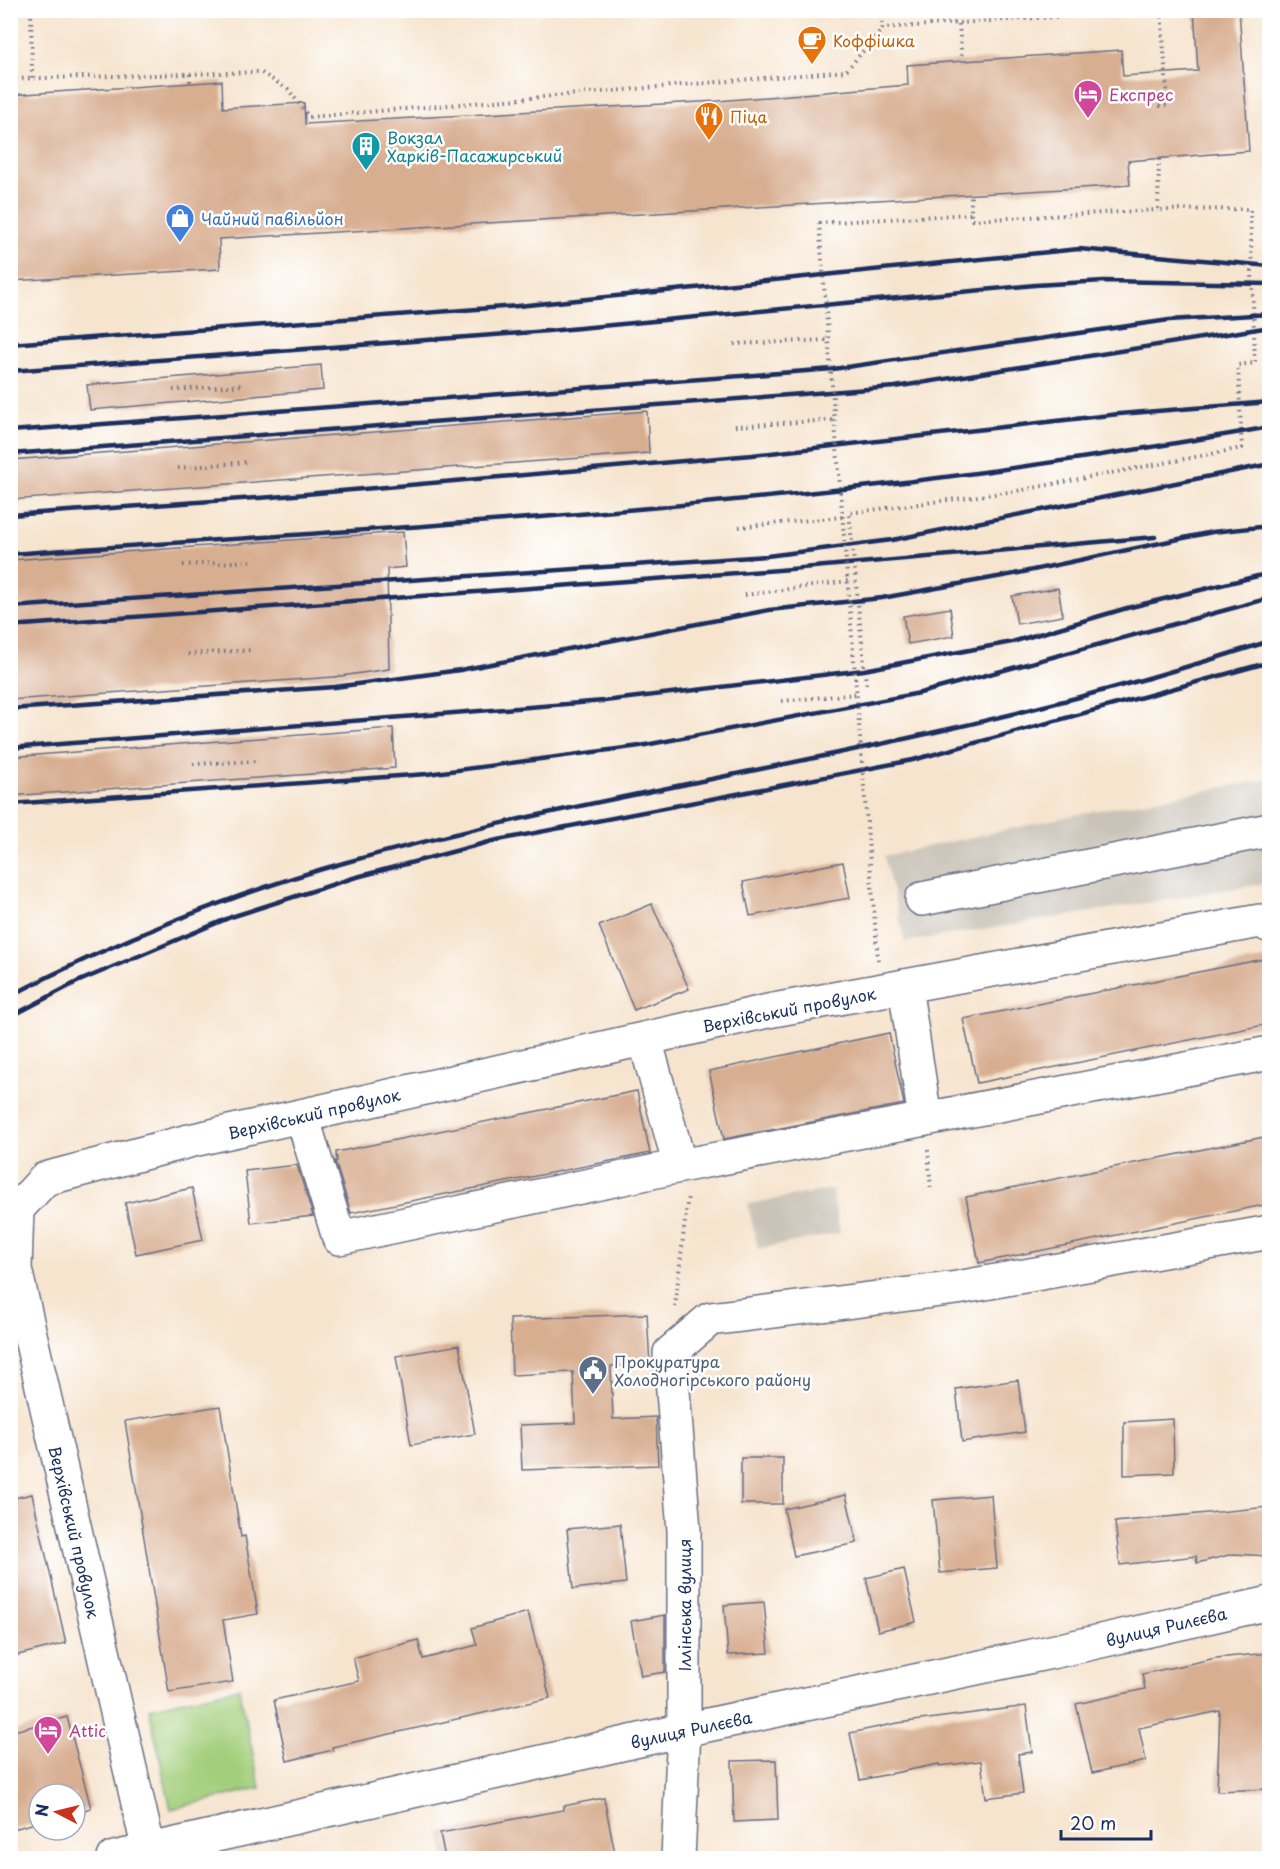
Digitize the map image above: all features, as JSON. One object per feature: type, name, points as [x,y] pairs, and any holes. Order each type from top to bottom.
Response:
[{"type":"street","points":[[922,899],[1269,830]]},
{"type":"street","name":"Верхівський провулок","points":[[149,1851],[15,1300],[17,1209],[45,1179],[189,1141],[768,1011],[1260,921],[1269,926]]},
{"type":"street","points":[[893,989],[925,1119]]},
{"type":"street","points":[[645,1039],[684,1181]]},
{"type":"street","points":[[302,1116],[339,1238],[684,1181],[925,1119],[1269,1053]]},
{"type":"street","name":"Іллінська вулиця","points":[[678,1858],[684,1730],[684,1530],[670,1353],[710,1319],[957,1288],[1269,1232]]},
{"type":"street","name":"вулиця Рилєєва","points":[[114,1858],[684,1730],[1269,1603]]},
{"type":"path","points":[[31,10],[32,78]]},
{"type":"path","points":[[880,10],[883,28]]},
{"type":"path","points":[[1263,10],[1269,18]]},
{"type":"path","points":[[10,79],[260,72],[288,89],[309,117],[846,71],[883,28],[1127,11],[1161,11],[1168,105],[1159,106]]},
{"type":"path","points":[[959,24],[962,60]]},
{"type":"path","points":[[190,74],[190,83]]},
{"type":"path","points":[[1158,210],[1159,159]]},
{"type":"path","points":[[866,684],[849,513],[1017,491],[1242,448],[1238,365],[1255,363],[1250,209],[1158,210],[972,220],[971,196]]},
{"type":"path","points":[[893,989],[871,874],[819,223],[971,214]]},
{"type":"path","points":[[734,344],[828,340]]},
{"type":"path","points":[[173,390],[244,385]]},
{"type":"path","points":[[735,426],[835,420]]},
{"type":"path","points":[[178,468],[247,462]]},
{"type":"path","points":[[739,527],[842,517]]},
{"type":"path","points":[[183,565],[251,561]]},
{"type":"path","points":[[745,595],[848,581]]},
{"type":"path","points":[[188,654],[253,650]]},
{"type":"path","points":[[782,701],[856,694]]},
{"type":"path","points":[[193,764],[259,761]]},
{"type":"path","points":[[925,1119],[931,1191]]},
{"type":"path","points":[[675,1312],[684,1181]]},
{"type":"shaded area","points":[[1269,779],[1269,883],[905,942],[884,856],[1093,811]]},
{"type":"shaded area","points":[[832,1189],[840,1233],[758,1249],[748,1204]]},
{"type":"green space","points":[[239,1688],[260,1788],[171,1809],[149,1708]]},
{"type":"building","points":[[1194,10],[1239,10],[1249,151],[1128,161],[1130,185],[219,239],[220,269],[10,281],[10,95],[222,81],[223,108],[304,103],[305,124],[718,101],[908,85],[907,65],[1121,50],[1123,76],[1198,71]]},
{"type":"building","points":[[321,365],[323,390],[90,410],[87,385]]},
{"type":"building","points":[[647,411],[649,453],[10,500],[10,460]]},
{"type":"building","points":[[403,532],[406,567],[387,569],[389,669],[334,677],[10,700],[10,560]]},
{"type":"building","points":[[1058,588],[1063,616],[1017,624],[1012,596]]},
{"type":"building","points":[[950,608],[954,636],[908,644],[903,616]]},
{"type":"building","points":[[393,728],[395,768],[10,796],[10,757]]},
{"type":"building","points":[[843,862],[850,898],[750,916],[743,882]]},
{"type":"building","points":[[652,904],[689,989],[634,1010],[599,926]]},
{"type":"building","points":[[1269,958],[1269,1024],[977,1083],[963,1019]]},
{"type":"building","points":[[889,1033],[904,1104],[724,1139],[709,1071]]},
{"type":"building","points":[[637,1091],[650,1153],[351,1213],[335,1161],[337,1161],[336,1152]]},
{"type":"building","points":[[1269,1136],[1269,1204],[979,1263],[966,1197]]},
{"type":"building","points":[[297,1165],[313,1216],[251,1223],[245,1171]]},
{"type":"building","points":[[192,1188],[203,1240],[136,1254],[125,1203]]},
{"type":"building","name":"Прокуратура Холодногірського району","points":[[647,1314],[650,1365],[611,1366],[613,1419],[656,1417],[658,1465],[522,1470],[520,1425],[575,1423],[573,1372],[512,1375],[510,1319]]},
{"type":"building","points":[[459,1345],[475,1434],[411,1445],[396,1356]]},
{"type":"building","points":[[1018,1380],[1025,1432],[962,1442],[956,1389]]},
{"type":"building","points":[[220,1406],[241,1537],[245,1536],[258,1614],[223,1620],[233,1682],[169,1692],[125,1421]]},
{"type":"building","points":[[1173,1419],[1174,1473],[1124,1475],[1124,1422]]},
{"type":"building","points":[[741,1458],[783,1458],[783,1504],[741,1504]]},
{"type":"building","points":[[32,1494],[66,1643],[10,1657],[10,1499]]},
{"type":"building","points":[[846,1495],[857,1543],[794,1556],[784,1509]]},
{"type":"building","points":[[991,1495],[997,1568],[940,1573],[933,1500]]},
{"type":"building","points":[[1269,1507],[1269,1556],[1233,1554],[1197,1563],[1196,1556],[1120,1565],[1115,1522]]},
{"type":"building","points":[[620,1524],[626,1583],[573,1589],[567,1529]]},
{"type":"building","points":[[904,1569],[916,1622],[878,1631],[866,1578]]},
{"type":"building","points":[[764,1602],[769,1653],[728,1655],[724,1605]]},
{"type":"building","points":[[528,1612],[550,1698],[332,1747],[333,1750],[287,1761],[274,1700],[359,1681],[353,1658],[418,1640],[423,1659],[477,1645],[472,1628]]},
{"type":"building","points":[[665,1615],[665,1672],[641,1676],[631,1621]]},
{"type":"building","points":[[1269,1653],[1269,1789],[1217,1791],[1220,1711],[1139,1728],[1146,1761],[1092,1773],[1076,1704],[1145,1689],[1142,1674],[1216,1658]]},
{"type":"building","points":[[1026,1706],[1032,1752],[1018,1754],[1023,1793],[986,1798],[981,1761],[939,1766],[939,1764],[860,1780],[850,1733],[898,1723]]},
{"type":"building","points":[[67,1717],[84,1782],[27,1782],[27,1825],[10,1830],[10,1732]]},
{"type":"building","points":[[776,1760],[778,1820],[734,1822],[732,1761]]},
{"type":"building","points":[[87,1793],[91,1808],[87,1809]]},
{"type":"building","points":[[604,1798],[616,1858],[445,1858],[440,1833],[563,1810],[563,1806]]},
{"type":"railway","points":[[10,344],[518,306],[1079,249],[1270,266]]},
{"type":"railway","points":[[10,371],[548,331],[1035,285],[1104,281],[1270,284]]},
{"type":"railway","points":[[10,431],[833,369],[1169,320],[1270,314]]},
{"type":"railway","points":[[10,454],[895,387],[1270,327]]},
{"type":"railway","points":[[10,515],[272,497],[752,455],[1119,414],[1270,402]]},
{"type":"railway","points":[[10,554],[445,524],[771,497],[1026,466],[1270,427]]},
{"type":"railway","points":[[10,607],[767,556],[892,540],[1270,464]]},
{"type":"railway","points":[[10,709],[335,687],[460,670],[769,610],[882,598],[1014,574],[1212,532],[1270,526]]},
{"type":"railway","points":[[10,626],[779,570],[1155,537]]},
{"type":"railway","points":[[10,748],[604,701],[864,670],[1012,642],[1127,608],[1270,573]]},
{"type":"railway","points":[[10,804],[427,774],[640,746],[920,693],[1270,598]]},
{"type":"railway","points":[[10,996],[175,920],[304,874],[487,826],[958,727],[1093,694],[1270,641]]},
{"type":"railway","points":[[10,1017],[77,982],[231,917],[353,878],[493,841],[913,760],[1270,662]]},
{"type":"place","name":"Коффішка","points":[[812,66]]},
{"type":"place","name":"Експрес","points":[[1088,120]]},
{"type":"place","name":"Піца","points":[[709,142]]},
{"type":"place","name":"Вокзал Харків-Пасажирський","points":[[366,172]]},
{"type":"place","name":"Чайний павільйон","points":[[180,244]]},
{"type":"place","name":"Прокуратура Холодногірського району","points":[[593,1396]]},
{"type":"place","name":"Attic","points":[[48,1756]]}]
